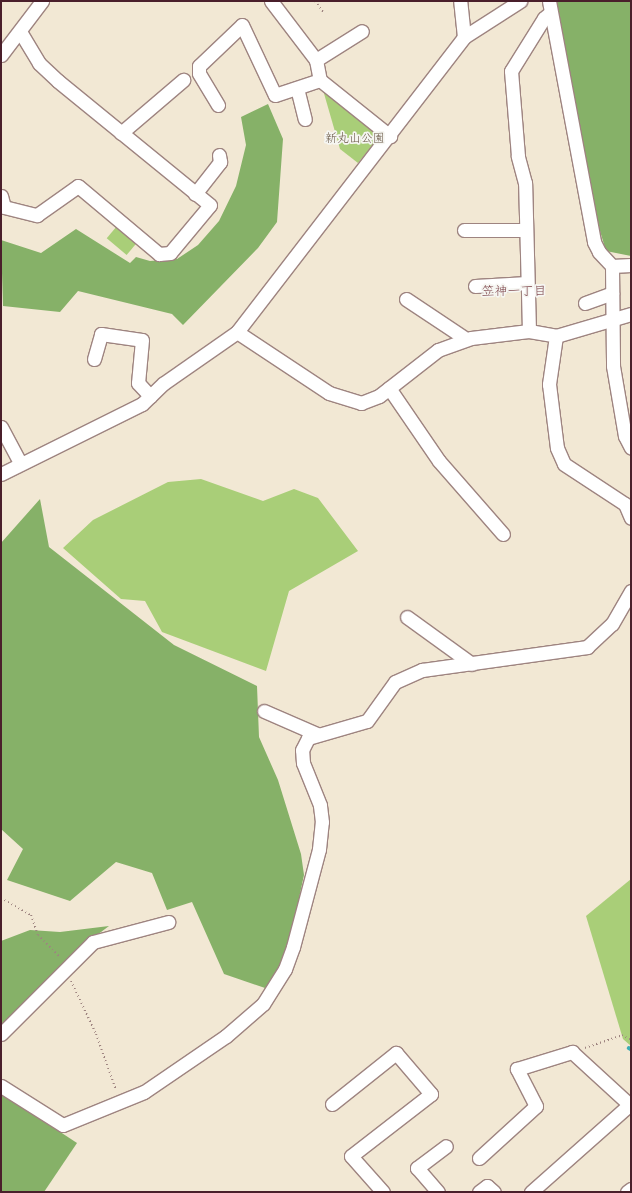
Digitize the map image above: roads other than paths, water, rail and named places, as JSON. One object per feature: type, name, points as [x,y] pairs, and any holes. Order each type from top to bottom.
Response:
[{"type":"street","points":[[1,55],[42,1]]},
{"type":"street","points":[[271,1],[316,60],[320,80],[390,136]]},
{"type":"street","points":[[460,1],[464,37]]},
{"type":"street","points":[[1,474],[20,462],[86,432],[150,396],[237,332],[390,136],[464,37],[520,1]]},
{"type":"street","points":[[529,331],[525,183],[518,156],[511,71],[550,7]]},
{"type":"street","points":[[550,7],[594,242],[612,266],[613,366],[619,392],[625,436],[631,448]]},
{"type":"street","points":[[218,105],[199,73],[199,66],[242,25],[275,95],[320,80]]},
{"type":"street","points":[[1,196],[4,206],[37,215],[78,186],[159,254],[170,253],[210,205],[39,63],[20,31]]},
{"type":"street","points":[[316,60],[362,31]]},
{"type":"street","points":[[121,132],[183,80]]},
{"type":"street","points":[[298,88],[305,119]]},
{"type":"street","points":[[195,194],[220,162],[219,156]]},
{"type":"street","points":[[464,230],[526,230]]},
{"type":"street","points":[[612,266],[631,265]]},
{"type":"street","points":[[474,286],[527,283]]},
{"type":"street","points":[[585,303],[612,293]]},
{"type":"street","points":[[406,299],[466,339]]},
{"type":"street","points":[[237,332],[306,380],[342,400],[361,403],[389,388],[438,350],[466,339],[529,331],[556,336],[612,321],[631,314]]},
{"type":"street","points":[[94,359],[101,334],[142,340],[138,383],[150,396]]},
{"type":"street","points":[[556,336],[549,384],[557,448],[564,464],[625,504],[631,518]]},
{"type":"street","points":[[389,388],[439,461],[502,534]]},
{"type":"street","points":[[619,392],[631,413]]},
{"type":"street","points":[[1,427],[20,462]]},
{"type":"street","points":[[1,1086],[63,1125],[144,1092],[226,1036],[264,1004],[286,970],[319,849],[320,805],[302,756],[308,738],[317,734],[349,729],[367,721],[385,691],[408,675],[587,647],[612,624],[631,591]]},
{"type":"street","points":[[407,617],[472,664]]},
{"type":"street","points":[[264,711],[317,734]]},
{"type":"street","points":[[1,1034],[65,968],[93,942],[168,922]]},
{"type":"street","points":[[479,1158],[536,1106],[517,1069],[572,1052],[630,1106],[531,1192]]},
{"type":"street","points":[[332,1104],[396,1053],[431,1094],[351,1156],[383,1192]]},
{"type":"street","points":[[438,1192],[417,1168],[446,1146]]},
{"type":"street","points":[[479,1192],[487,1186],[494,1192]]},
{"type":"street","points":[[627,1192],[631,1189]]},
{"type":"district","name":"笠神一丁目","points":[[514,291]]},
{"type":"park label","name":"新丸山公園","points":[[355,138]]}]
